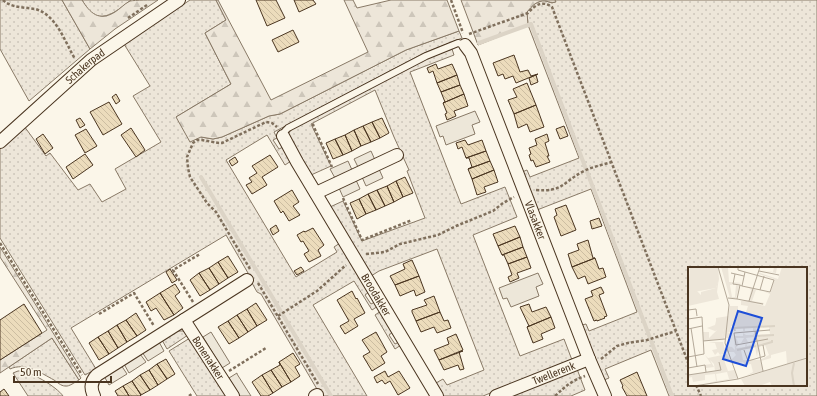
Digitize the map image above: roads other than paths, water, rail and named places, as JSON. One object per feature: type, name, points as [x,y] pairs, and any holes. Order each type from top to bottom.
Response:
[{"type":"street","name":"Schakerpad","points":[[0,142],[91,60],[179,0]]},
{"type":"street","name":"Vlasakker","points":[[465,40],[605,396]]},
{"type":"street","name":"Broodakker","points":[[283,136],[437,396]]},
{"type":"street","points":[[316,193],[397,155]]},
{"type":"street","points":[[94,396],[92,383],[97,375],[251,276]]},
{"type":"street","name":"Bonenakker","points":[[184,320],[233,396]]},
{"type":"street","name":"Twellerenk","points":[[496,396],[592,365]]},
{"type":"lane","points":[[283,136],[284,131],[288,128],[426,56],[465,40]]},
{"type":"waterway","points":[[479,43],[531,24],[672,396]]},
{"type":"waterway","points":[[201,177],[331,396]]}]
